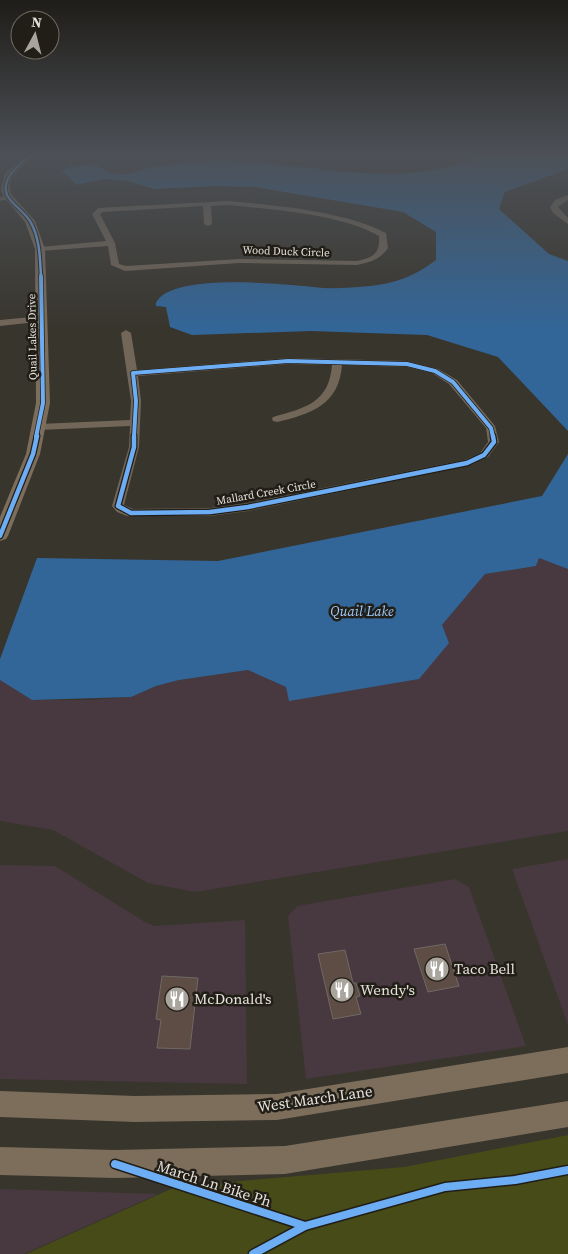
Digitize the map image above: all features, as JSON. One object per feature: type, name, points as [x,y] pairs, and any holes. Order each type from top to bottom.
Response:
[{"type":"main road","name":"Quail Lakes Drive","points":[[0,536],[34,454],[43,403],[40,249],[30,220],[20,212]]},
{"type":"main road","name":"West March Lane","points":[[0,1104],[135,1110],[277,1107],[568,1060]]},
{"type":"main road","points":[[0,1161],[115,1164],[285,1160],[568,1114]]},
{"type":"street","name":"Wood Duck Circle","points":[[98,212],[96,214],[102,221],[111,243],[115,265],[125,269],[239,261],[350,264],[370,260],[382,252],[385,237],[376,229],[362,224],[280,212]]},
{"type":"street","points":[[207,212],[208,224]]},
{"type":"street","points":[[557,212],[568,222]]},
{"type":"street","points":[[40,249],[111,243]]},
{"type":"street","points":[[0,323],[42,319]]},
{"type":"street","name":"Mallard Creek Circle","points":[[126,333],[136,401],[135,423],[132,460],[125,485],[117,503],[121,509],[132,513],[210,512],[265,504],[467,463],[484,455],[494,442],[491,428],[453,382],[427,368],[407,364],[258,362],[133,373]]},
{"type":"street","points":[[277,419],[308,410],[326,398],[335,384],[337,362]]},
{"type":"street","points":[[39,427],[135,423]]},
{"type":"shaded area","points":[[539,558],[568,569],[568,831],[195,892],[148,883],[53,830],[0,821],[0,680],[32,700],[88,700],[130,697],[156,686],[179,680],[248,670],[286,687],[290,701],[442,625],[485,574],[536,566]]},
{"type":"shaded area","points":[[568,859],[568,1025],[512,869]]},
{"type":"shaded area","points":[[0,865],[55,866],[145,922],[155,926],[245,920],[247,1084],[0,1079]]},
{"type":"shaded area","points":[[455,879],[469,887],[526,1046],[306,1079],[288,916],[297,906]]},
{"type":"shaded area","points":[[0,1189],[158,1194],[24,1254],[0,1254]]},
{"type":"green space","points":[[568,1135],[568,1254],[26,1254],[171,1189],[205,1184],[404,1167]]},
{"type":"water","points":[[400,212],[502,212],[549,254],[568,261],[568,431],[498,357],[427,335],[311,331],[192,335],[170,327],[166,307],[156,306],[156,303],[166,293],[184,287],[208,283],[261,283],[335,288],[379,285],[405,278],[436,260],[436,232]]},
{"type":"water","name":"Quail Lake","points":[[568,454],[568,569],[539,558],[536,566],[485,574],[442,625],[449,643],[419,679],[289,701],[286,687],[248,670],[179,680],[156,686],[131,697],[32,700],[0,680],[0,659],[37,558],[218,561],[542,496]]},
{"type":"building","name":"Taco Bell","points":[[445,944],[459,986],[428,992],[414,949]]},
{"type":"building","name":"Wendy's","points":[[345,950],[353,983],[356,983],[360,996],[356,997],[361,1014],[333,1019],[318,954]]},
{"type":"building","name":"McDonald's","points":[[162,976],[198,978],[190,1049],[157,1048],[161,1020],[156,1019]]},
{"type":"cycle path","points":[[0,536],[33,454],[43,403],[40,249],[30,221],[22,212]]},
{"type":"cycle path","points":[[288,361],[407,364],[435,371],[453,382],[474,407],[491,428],[494,442],[484,455],[467,463],[248,507],[210,512],[131,513],[118,506],[134,447],[136,401],[133,373],[288,361]]},
{"type":"cycle path","name":"March Ln Bike Ph","points":[[115,1164],[305,1226]]},
{"type":"cycle path","points":[[253,1254],[305,1226],[445,1187],[515,1180],[568,1170]]},
{"type":"place","name":"Taco Bell","points":[[437,969]]},
{"type":"place","name":"Wendy's","points":[[342,990]]},
{"type":"place","name":"McDonald's","points":[[177,999]]}]
